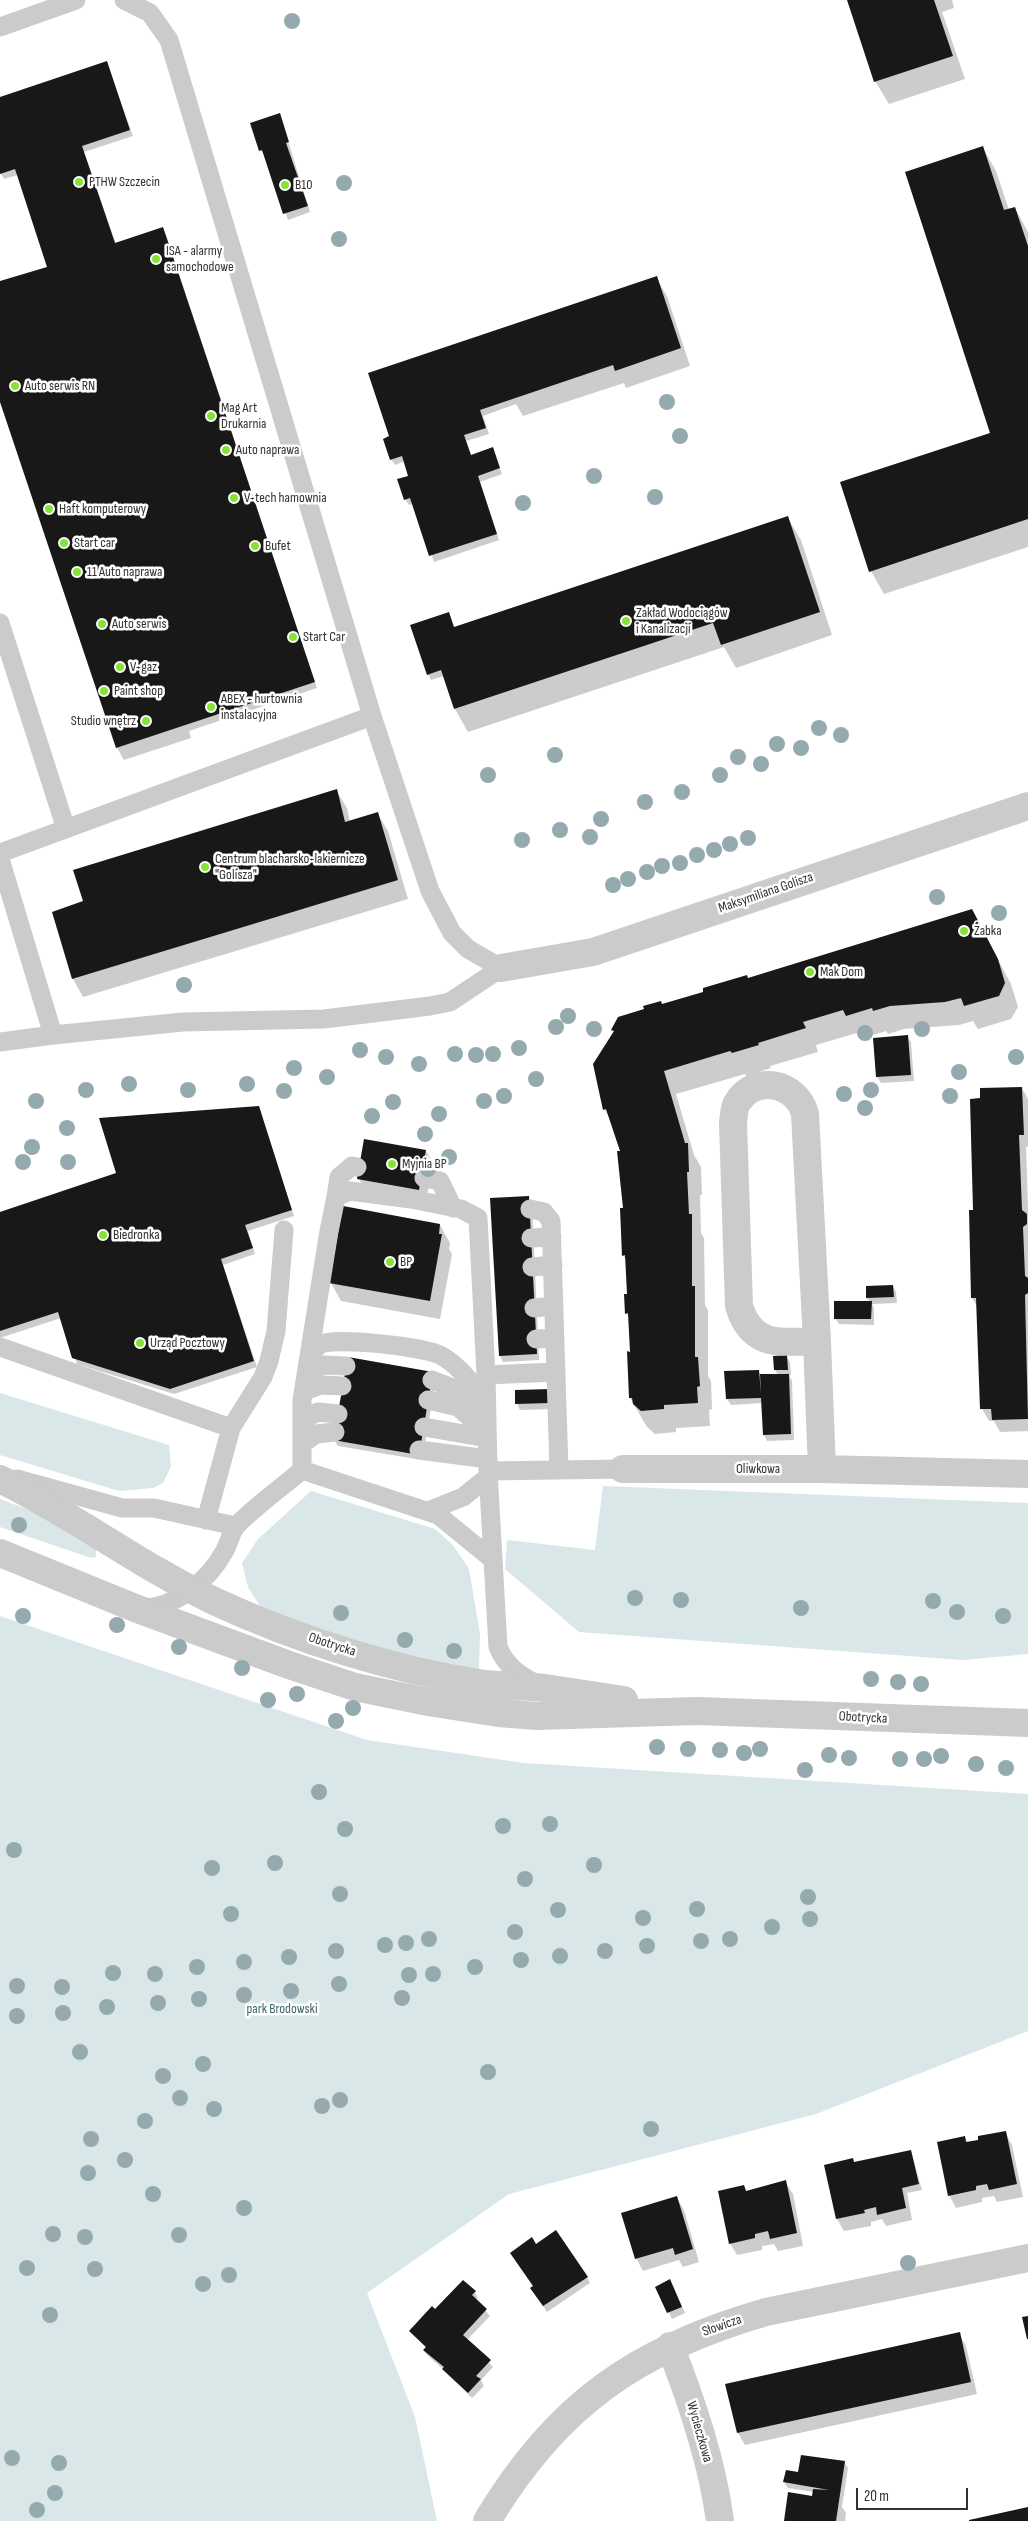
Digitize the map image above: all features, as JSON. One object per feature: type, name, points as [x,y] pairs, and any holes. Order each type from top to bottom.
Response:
[{"type":"street","name":"Maksymiliana Golisza","points":[[501,968],[593,952],[1028,806]]},
{"type":"street","points":[[817,1341],[775,1342],[764,1339],[752,1331],[743,1319],[739,1306],[733,1122],[736,1105],[743,1096],[755,1088],[769,1084],[784,1087],[794,1094],[802,1103],[805,1114],[817,1341],[822,1469]]},
{"type":"street","name":"Oliwkowa","points":[[623,1469],[822,1469],[1028,1474]]},
{"type":"street","name":"Obotrycka","points":[[0,1480],[38,1498],[191,1589],[242,1613],[320,1642],[426,1672],[486,1684],[545,1688],[697,1710]]},
{"type":"street","name":"Obotrycka","points":[[0,1552],[135,1608],[290,1665],[355,1687],[428,1702],[498,1713],[536,1716],[697,1710],[1028,1723]]},
{"type":"street","name":"Słowicza","points":[[486,2521],[529,2459],[585,2400],[621,2373],[670,2346],[735,2321],[766,2312],[1028,2258]]},
{"type":"street","name":"Wycieczkowa","points":[[670,2346],[683,2379],[705,2449],[720,2521]]},
{"type":"lane","points":[[0,27],[76,0]]},
{"type":"lane","points":[[0,1042],[54,1034],[183,1022],[324,1019],[430,1006],[450,1002],[501,968],[468,949],[452,933],[440,914],[430,891],[372,716],[169,40],[150,13],[124,0]]},
{"type":"lane","points":[[0,624],[66,829]]},
{"type":"lane","points":[[0,853],[372,716]]},
{"type":"lane","points":[[0,860],[54,1034]]},
{"type":"lane","points":[[302,1470],[304,1391],[329,1231],[339,1177],[352,1166],[357,1167]]},
{"type":"lane","points":[[424,1178],[440,1181],[453,1208]]},
{"type":"lane","points":[[336,1197],[350,1191],[485,1215],[491,1342],[486,1375],[488,1469],[498,1647],[503,1660],[518,1674],[545,1688]]},
{"type":"lane","points":[[530,1209],[544,1212],[551,1229],[559,1469]]},
{"type":"lane","points":[[531,1238],[551,1229]]},
{"type":"lane","points":[[206,1520],[231,1428],[269,1361],[276,1331],[284,1230]]},
{"type":"lane","points":[[532,1267],[553,1265]]},
{"type":"lane","points":[[534,1308],[554,1306]]},
{"type":"lane","points":[[536,1339],[555,1338]]},
{"type":"lane","points":[[308,1364],[320,1344],[335,1342],[386,1344],[439,1354],[457,1366],[487,1405]]},
{"type":"lane","points":[[0,1348],[231,1428]]},
{"type":"lane","points":[[308,1364],[346,1366]]},
{"type":"lane","points":[[486,1375],[556,1372]]},
{"type":"lane","points":[[432,1380],[458,1390],[487,1405]]},
{"type":"lane","points":[[304,1391],[321,1385],[342,1386]]},
{"type":"lane","points":[[428,1400],[458,1407],[487,1435]]},
{"type":"lane","points":[[302,1420],[318,1412],[336,1423],[302,1444]]},
{"type":"lane","points":[[424,1427],[487,1435]]},
{"type":"lane","name":"Oliwkowa","points":[[419,1450],[488,1469],[623,1469]]},
{"type":"lane","points":[[428,1511],[463,1497],[488,1469]]},
{"type":"lane","points":[[302,1470],[438,1515],[464,1534],[492,1559]]},
{"type":"lane","points":[[135,1608],[156,1608],[168,1604],[191,1589],[223,1555],[235,1526],[302,1470]]},
{"type":"lane","points":[[0,1474],[122,1508],[154,1508],[235,1526]]},
{"type":"green space","points":[[0,1393],[169,1445],[171,1466],[163,1483],[153,1488],[119,1491],[0,1455]]},
{"type":"green space","points":[[603,1486],[1028,1503],[1028,1654],[963,1660],[579,1632],[505,1569],[507,1540],[595,1550]]},
{"type":"green space","points":[[311,1491],[435,1529],[453,1545],[469,1569],[480,1634],[479,1670],[370,1646],[263,1611],[248,1587],[242,1563],[258,1539]]},
{"type":"green space","points":[[0,1499],[37,1513],[96,1547],[96,1557],[91,1558],[0,1527]]},
{"type":"green space","name":"park Brodowski","points":[[0,1616],[367,1740],[524,1763],[1028,1794],[1028,2031],[816,2114],[509,2194],[367,2293],[415,2417],[437,2521],[0,2521]]},
{"type":"building","points":[[847,0],[934,0],[953,56],[874,82]]},
{"type":"building","points":[[107,61],[130,130],[82,146],[115,243],[163,227],[315,682],[116,748],[0,402],[0,281],[47,267],[15,169],[0,174],[0,97]]},
{"type":"building","points":[[280,113],[289,142],[286,143],[308,206],[283,214],[262,150],[259,151],[250,123]]},
{"type":"building","points":[[983,146],[1004,210],[1015,207],[1028,246],[1028,519],[869,572],[840,482],[990,433],[905,172]]},
{"type":"building","points":[[657,276],[681,348],[615,371],[613,365],[480,410],[486,428],[464,435],[471,455],[493,447],[500,468],[478,476],[497,534],[429,556],[410,498],[404,500],[397,479],[408,476],[402,456],[390,460],[383,439],[389,436],[368,373]]},
{"type":"building","points":[[788,516],[820,612],[721,645],[713,623],[454,709],[441,670],[427,675],[410,625],[449,612],[454,627]]},
{"type":"building","points":[[337,789],[345,822],[378,812],[398,880],[72,979],[52,912],[83,901],[73,870]]},
{"type":"building","points":[[972,909],[998,959],[1005,983],[999,996],[964,1006],[961,998],[945,1002],[890,1006],[873,1011],[872,1008],[846,1016],[843,1010],[803,1022],[806,1028],[758,1043],[759,1045],[732,1053],[730,1051],[664,1071],[685,1143],[688,1143],[689,1214],[692,1214],[692,1286],[695,1286],[695,1357],[698,1357],[700,1386],[697,1387],[698,1403],[664,1405],[664,1409],[641,1411],[633,1404],[632,1398],[629,1398],[627,1351],[630,1352],[628,1313],[625,1314],[624,1294],[627,1294],[625,1255],[622,1256],[620,1208],[623,1208],[617,1151],[620,1151],[606,1109],[603,1110],[593,1064],[614,1031],[611,1030],[618,1017],[644,1009],[643,1006],[661,1001],[662,1004],[703,992],[703,988],[747,975],[748,978]]},
{"type":"building","points":[[908,1035],[911,1075],[876,1077],[873,1038]]},
{"type":"building","points":[[1022,1087],[1024,1135],[1019,1135],[1022,1210],[1027,1214],[1027,1224],[1023,1227],[1025,1276],[1028,1278],[1028,1293],[1025,1295],[1028,1419],[992,1420],[991,1409],[980,1409],[976,1298],[971,1298],[969,1210],[973,1210],[970,1099],[980,1098],[980,1088]]},
{"type":"building","points":[[259,1106],[292,1210],[245,1225],[253,1248],[221,1259],[254,1361],[170,1389],[72,1358],[58,1312],[0,1331],[0,1212],[116,1173],[99,1118]]},
{"type":"building","name":"Myjnia BP","points":[[364,1139],[426,1150],[419,1190],[357,1179]]},
{"type":"building","points":[[529,1196],[537,1354],[499,1356],[490,1198]]},
{"type":"building","points":[[343,1206],[440,1224],[439,1234],[442,1234],[430,1301],[329,1283]]},
{"type":"building","points":[[893,1285],[894,1297],[866,1298],[866,1286]]},
{"type":"building","points":[[834,1301],[872,1301],[871,1319],[834,1319]]},
{"type":"building","points":[[787,1355],[788,1370],[774,1370],[773,1356]]},
{"type":"building","points":[[348,1357],[433,1372],[419,1455],[333,1440]]},
{"type":"building","points":[[759,1370],[761,1394],[760,1374],[789,1374],[791,1434],[763,1435],[761,1398],[726,1399],[724,1371]]},
{"type":"building","points":[[551,1389],[551,1403],[515,1404],[515,1390]]},
{"type":"building","points":[[1006,2131],[1017,2184],[989,2190],[987,2184],[976,2186],[976,2190],[948,2196],[937,2142],[965,2136],[966,2142],[978,2140],[978,2136]]},
{"type":"building","points":[[911,2150],[919,2184],[902,2188],[906,2208],[877,2215],[876,2207],[864,2210],[865,2213],[836,2219],[824,2165],[853,2158],[854,2162]]},
{"type":"building","points":[[786,2180],[797,2233],[770,2239],[768,2231],[755,2234],[755,2238],[729,2244],[718,2191],[744,2185],[746,2191]]},
{"type":"building","points":[[677,2196],[693,2249],[675,2255],[673,2248],[635,2259],[621,2213]]},
{"type":"building","points":[[556,2230],[588,2277],[543,2306],[530,2288],[533,2286],[510,2253],[532,2237],[536,2244]]},
{"type":"building","points":[[670,2279],[682,2307],[667,2313],[655,2287]]},
{"type":"building","points":[[463,2280],[476,2291],[472,2295],[487,2309],[463,2335],[491,2360],[476,2376],[481,2379],[468,2393],[442,2369],[444,2367],[423,2350],[426,2347],[409,2331],[432,2306],[435,2309]]},
{"type":"building","points":[[1028,2316],[1028,2339],[1027,2339],[1022,2317]]},
{"type":"building","points":[[960,2332],[971,2382],[737,2433],[725,2384]]},
{"type":"building","points":[[801,2455],[845,2461],[836,2521],[784,2521],[788,2492],[812,2496],[813,2489],[829,2490],[783,2482],[786,2470],[798,2472]]},
{"type":"building","points":[[1028,2507],[1028,2521],[969,2521],[969,2520]]},
{"type":"place","name":"PTHW Szczecin","points":[[79,182]]},
{"type":"place","name":"B10","points":[[285,185]]},
{"type":"place","name":"ISA - alarmy samochodowe","points":[[156,259]]},
{"type":"place","name":"Auto serwis RN","points":[[15,386]]},
{"type":"place","name":"Mag Art Drukarnia","points":[[211,416]]},
{"type":"place","name":"Auto naprawa","points":[[226,450]]},
{"type":"place","name":"V-tech hamownia","points":[[234,498]]},
{"type":"place","name":"Haft komputerowy","points":[[49,509]]},
{"type":"place","name":"Start car","points":[[64,543]]},
{"type":"place","name":"Bufet","points":[[255,546]]},
{"type":"place","name":"11 Auto naprawa","points":[[77,572]]},
{"type":"place","name":"Zakład Wodociągów i Kanalizacji","points":[[626,621]]},
{"type":"place","name":"Auto serwis","points":[[102,624]]},
{"type":"place","name":"Start Car","points":[[293,637]]},
{"type":"place","name":"V-gaz","points":[[120,667]]},
{"type":"place","name":"Paint shop","points":[[104,691]]},
{"type":"place","name":"ABEX - hurtownia instalacyjna","points":[[211,707]]},
{"type":"place","name":"Studio wnętrz","points":[[146,721]]},
{"type":"place","name":"Centrum blacharsko-lakiernicze \"Golisza\"","points":[[205,867]]},
{"type":"place","name":"Żabka","points":[[964,931]]},
{"type":"place","name":"Mak Dom","points":[[810,972]]},
{"type":"place","name":"Myjnia BP","points":[[392,1164]]},
{"type":"place","name":"Biedronka","points":[[103,1235]]},
{"type":"place","name":"BP","points":[[390,1262]]},
{"type":"place","name":"Urząd Pocztowy","points":[[140,1343]]}]
